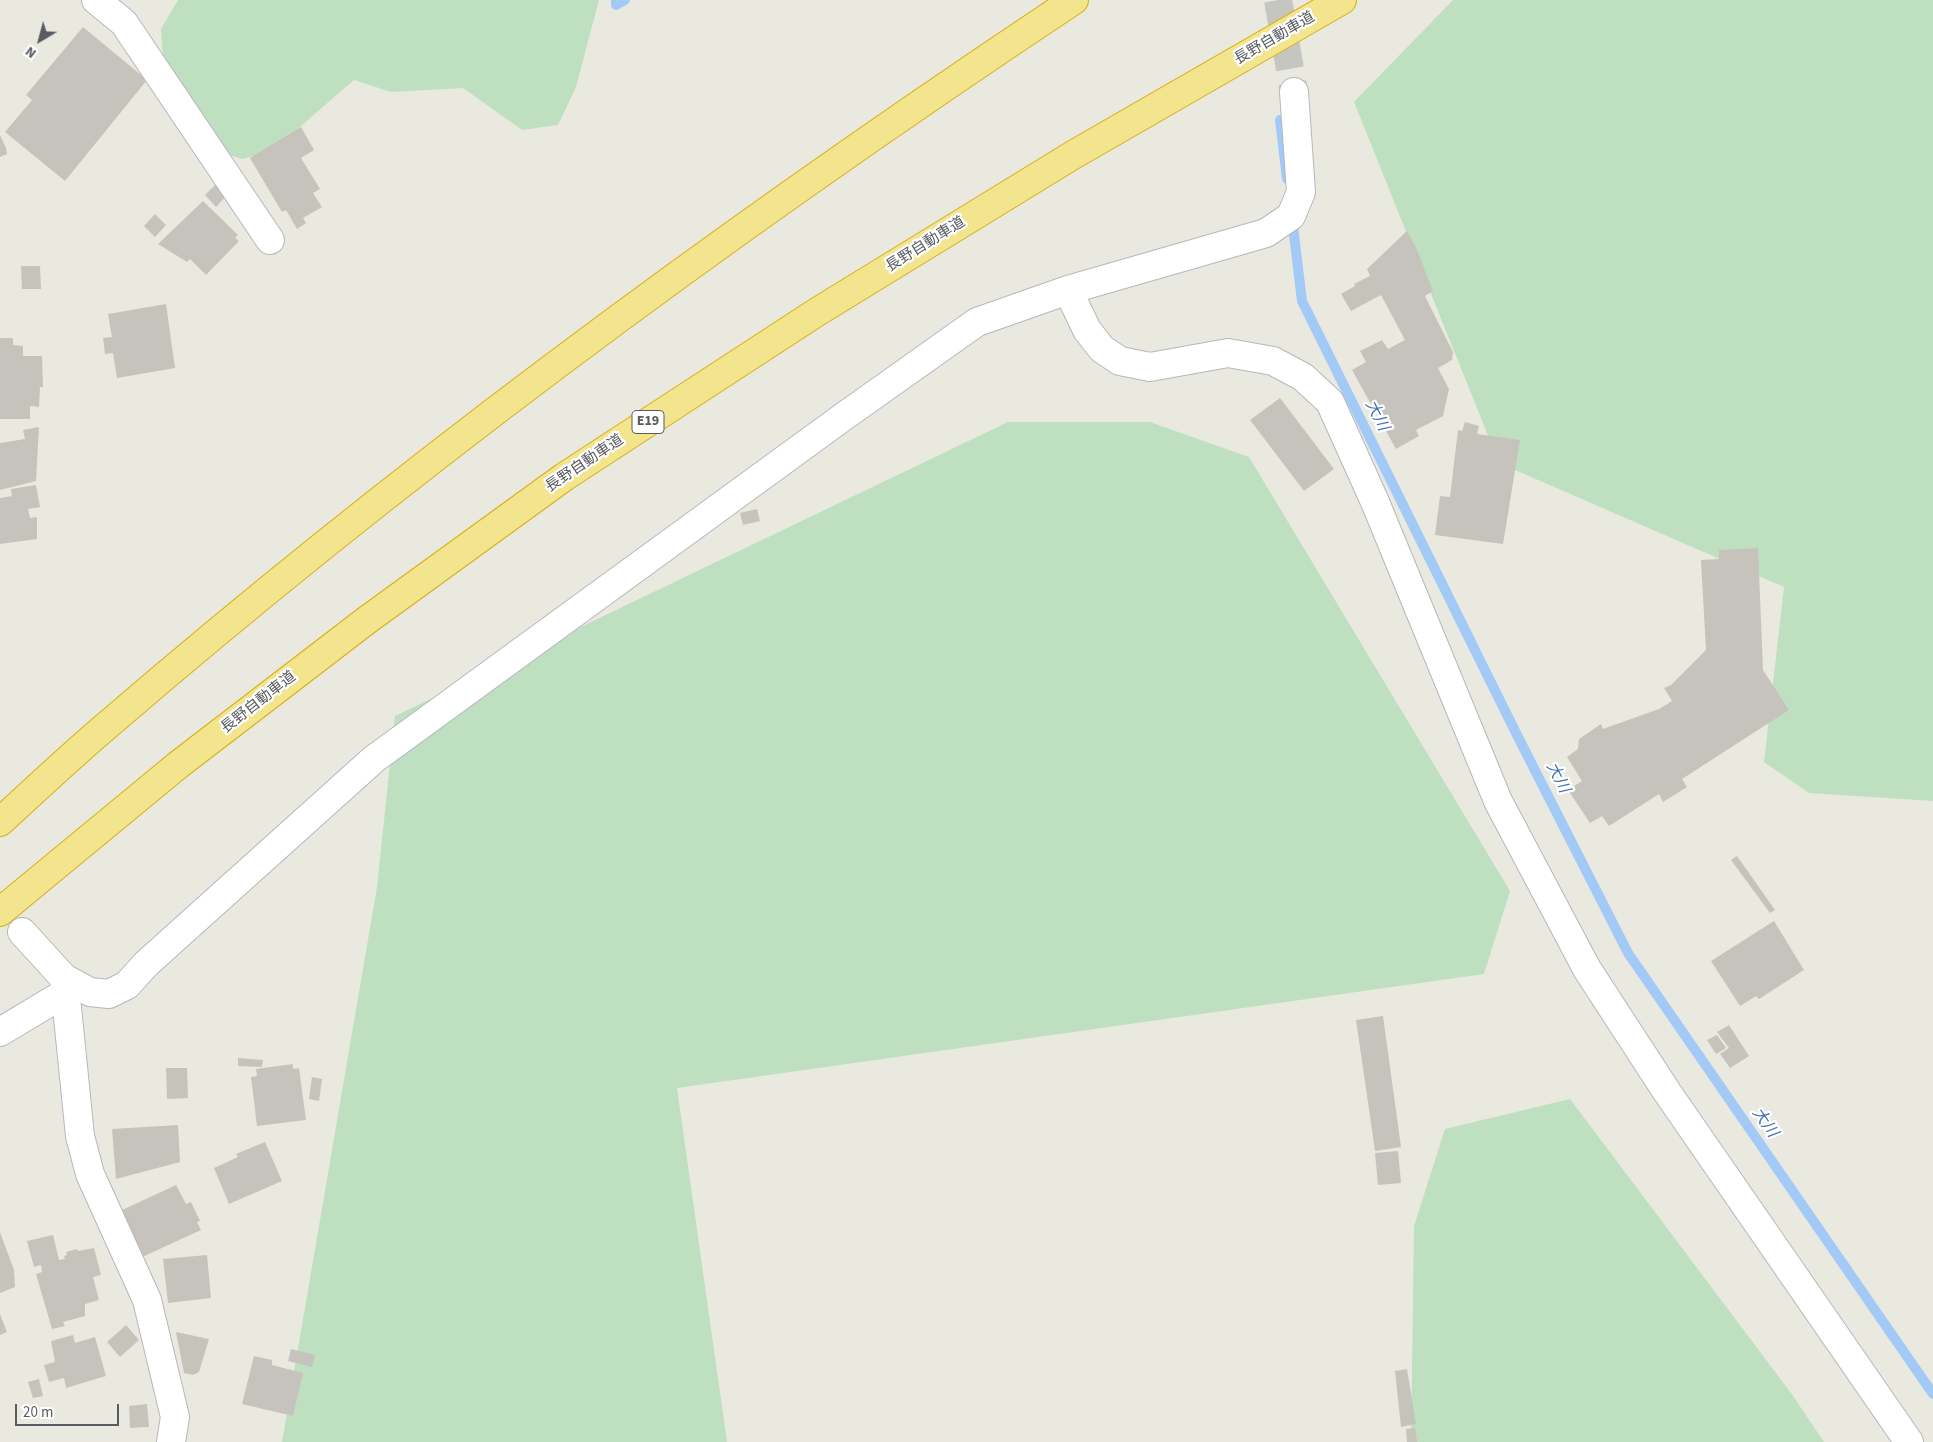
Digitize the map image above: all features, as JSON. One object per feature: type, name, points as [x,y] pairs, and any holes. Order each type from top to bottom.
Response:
[{"type":"highway","points":[[0,822],[110,722],[302,562],[501,406],[734,234],[1000,49],[1074,0]]},
{"type":"highway","name":"長野自動車道","points":[[0,912],[178,765],[367,620],[564,477],[817,312],[1064,160],[1342,0]]},
{"type":"street","points":[[96,0],[124,23],[270,240]]},
{"type":"street","points":[[0,1032],[64,986],[109,994],[127,984],[146,964],[374,759],[843,417],[977,322],[1068,290],[1266,234],[1291,216],[1301,192],[1294,92]]},
{"type":"street","points":[[1068,290],[1087,330],[1102,349],[1120,361],[1150,367],[1228,354],[1273,361],[1303,377],[1330,402],[1375,502],[1498,801],[1587,969],[1667,1092],[1909,1442]]},
{"type":"street","points":[[22,932],[64,986],[80,1136],[90,1174],[147,1300],[175,1417],[171,1442]]},
{"type":"green space","points":[[178,0],[599,0],[576,87],[558,125],[522,130],[463,88],[391,92],[354,80],[272,151],[242,159],[211,149],[164,70],[161,29]]},
{"type":"green space","points":[[1453,0],[1933,0],[1933,801],[1809,793],[1764,762],[1784,587],[1499,463],[1354,102]]},
{"type":"green space","points":[[1008,422],[1150,422],[1249,457],[1510,891],[1484,974],[677,1088],[727,1442],[282,1442],[377,887],[395,716]]},
{"type":"green space","points":[[1570,1099],[1791,1393],[1824,1442],[1411,1442],[1414,1226],[1445,1129]]},
{"type":"building","points":[[83,27],[147,80],[65,181],[5,132],[32,100],[26,95]]},
{"type":"building","points":[[301,127],[314,150],[301,158],[320,189],[313,193],[322,207],[303,218],[306,223],[297,229],[286,210],[282,212],[250,158]]},
{"type":"building","points":[[0,135],[7,154],[0,157]]},
{"type":"building","points":[[221,179],[232,190],[216,207],[205,195]]},
{"type":"building","points":[[203,201],[238,235],[235,238],[239,241],[206,275],[190,259],[187,262],[158,244]]},
{"type":"building","points":[[155,214],[166,225],[155,237],[144,226]]},
{"type":"building","points":[[1407,231],[1417,250],[1433,291],[1425,296],[1453,352],[1452,360],[1438,368],[1449,389],[1443,416],[1416,430],[1419,436],[1396,449],[1352,370],[1366,362],[1360,351],[1382,340],[1388,349],[1405,340],[1381,295],[1351,311],[1341,294],[1355,286],[1360,295],[1354,284],[1370,276],[1367,269]]},
{"type":"building","points":[[21,266],[40,266],[41,289],[22,289]]},
{"type":"building","points":[[166,304],[175,368],[117,378],[113,353],[105,354],[103,338],[112,337],[108,314]]},
{"type":"building","points":[[0,338],[13,338],[13,345],[23,346],[23,356],[42,356],[43,387],[40,387],[39,407],[30,406],[30,419],[0,419]]},
{"type":"building","points":[[1280,398],[1334,469],[1304,491],[1250,420]]},
{"type":"building","points":[[1465,422],[1479,426],[1477,434],[1520,440],[1503,544],[1435,535],[1440,496],[1450,497],[1458,430],[1462,431]]},
{"type":"building","points":[[39,427],[36,481],[0,490],[0,443],[25,439],[23,430]]},
{"type":"building","points":[[36,485],[40,507],[28,509],[30,518],[37,517],[37,539],[0,544],[0,498],[12,496],[11,489]]},
{"type":"building","points":[[757,509],[760,521],[743,525],[740,513]]},
{"type":"building","points":[[1758,548],[1763,670],[1789,710],[1682,779],[1687,787],[1663,802],[1659,794],[1609,826],[1602,816],[1590,823],[1568,790],[1582,781],[1567,757],[1578,749],[1579,739],[1601,724],[1603,729],[1659,709],[1672,701],[1664,688],[1671,685],[1706,650],[1701,560],[1719,559],[1719,550]]},
{"type":"building","points":[[1737,856],[1775,910],[1770,913],[1731,860]]},
{"type":"building","points":[[1774,921],[1804,970],[1759,999],[1756,996],[1740,1006],[1711,961]]},
{"type":"building","points":[[1383,1016],[1401,1147],[1375,1151],[1356,1020]]},
{"type":"building","points":[[1729,1025],[1749,1056],[1730,1068],[1720,1054],[1729,1048],[1717,1032]]},
{"type":"building","points":[[1717,1035],[1726,1048],[1716,1054],[1707,1040]]},
{"type":"building","points":[[238,1058],[263,1060],[262,1067],[238,1066]]},
{"type":"building","points":[[293,1064],[293,1069],[299,1068],[306,1120],[257,1126],[251,1077],[257,1076],[256,1069]]},
{"type":"building","points":[[166,1068],[187,1068],[188,1098],[167,1099]]},
{"type":"building","points":[[312,1077],[322,1079],[319,1101],[309,1099]]},
{"type":"building","points":[[178,1125],[180,1162],[116,1179],[112,1129]]},
{"type":"building","points":[[265,1142],[282,1181],[229,1204],[214,1168],[238,1157],[236,1154]]},
{"type":"building","points":[[1398,1151],[1401,1183],[1378,1185],[1375,1153]]},
{"type":"building","points":[[176,1185],[186,1204],[191,1202],[200,1221],[197,1222],[201,1230],[140,1258],[118,1212]]},
{"type":"building","points":[[0,1232],[14,1270],[15,1287],[0,1293]]},
{"type":"building","points":[[53,1235],[59,1260],[65,1259],[66,1252],[94,1248],[101,1275],[93,1277],[99,1300],[85,1304],[85,1316],[63,1322],[65,1326],[52,1329],[36,1274],[42,1272],[41,1265],[34,1267],[27,1241]]},
{"type":"building","points":[[207,1255],[211,1298],[168,1303],[163,1259]]},
{"type":"building","points":[[0,1314],[7,1332],[0,1335]]},
{"type":"building","points":[[126,1325],[139,1340],[120,1357],[107,1342]]},
{"type":"building","points":[[176,1332],[209,1339],[199,1372],[193,1375],[184,1373]]},
{"type":"building","points":[[73,1335],[75,1343],[95,1337],[106,1376],[66,1388],[64,1378],[49,1382],[44,1365],[55,1362],[51,1341]]},
{"type":"building","points":[[291,1349],[315,1355],[312,1367],[288,1361]]},
{"type":"building","points":[[254,1356],[272,1360],[272,1365],[303,1373],[293,1416],[242,1404]]},
{"type":"building","points":[[1407,1369],[1416,1424],[1401,1427],[1395,1371]]},
{"type":"building","points":[[39,1379],[43,1396],[33,1398],[28,1382]]},
{"type":"building","points":[[147,1404],[149,1427],[130,1428],[129,1406]]},
{"type":"building","points":[[1415,1428],[1417,1442],[1407,1442],[1406,1429]]},
{"type":"waterway","name":"大川","points":[[616,0],[616,5],[625,0]]},
{"type":"waterway","name":"大川","points":[[1280,120],[1287,179]]},
{"type":"waterway","name":"大川","points":[[1292,218],[1302,301],[1517,735],[1628,953],[1933,1394]]},
{"type":"tunnel","points":[[1278,0],[1294,92]]}]
